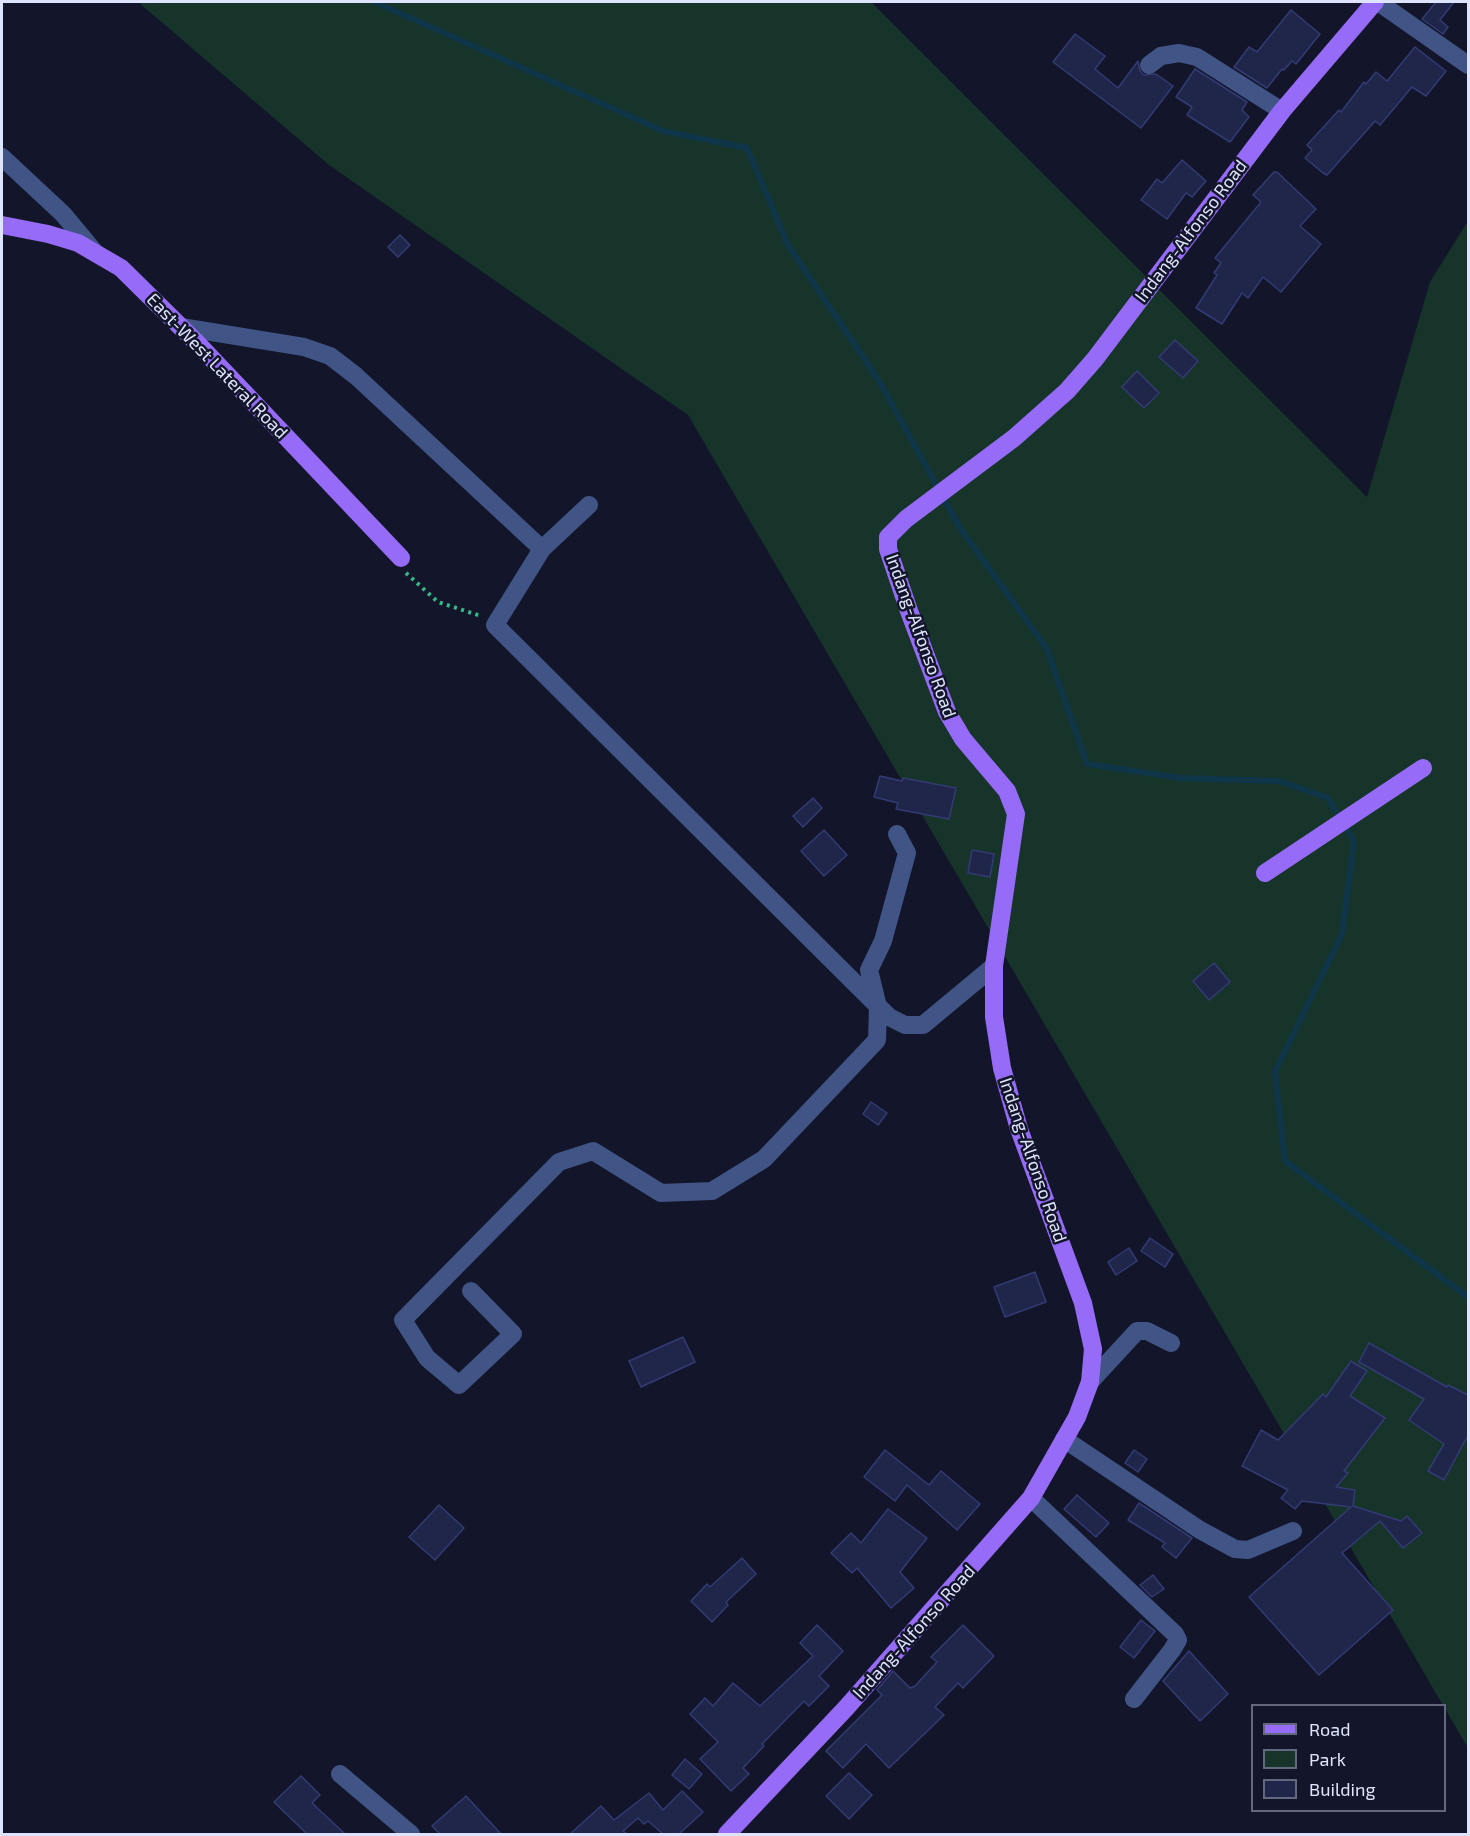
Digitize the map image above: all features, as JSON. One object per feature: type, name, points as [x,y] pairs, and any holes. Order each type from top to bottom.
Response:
[{"type":"main road","name":"Indang-Alfonso Road","points":[[727,1834],[846,1708],[1031,1498],[1064,1439],[1090,1382],[1093,1349],[1083,1303],[1019,1129],[1002,1068],[994,1017],[994,966],[1016,814],[1007,791],[953,725],[909,611],[887,541],[906,519],[1014,438],[1066,391],[1095,359],[1282,111],[1376,2]]},
{"type":"main road","name":"East-West Lateral Road","points":[[2,225],[48,234],[93,250],[134,279],[401,558]]},
{"type":"main road","points":[[1265,873],[1423,768]]},
{"type":"street","points":[[1376,2],[1468,65]]},
{"type":"street","points":[[1149,64],[1161,56],[1179,52],[1197,57],[1282,111]]},
{"type":"street","points":[[2,157],[63,214],[93,250]]},
{"type":"street","points":[[181,327],[304,346],[330,356],[356,376],[542,549]]},
{"type":"street","points":[[589,505],[542,549],[495,624],[878,1007],[905,1025],[923,1025],[994,966]]},
{"type":"street","points":[[471,1291],[513,1334],[459,1385],[427,1358],[403,1320],[560,1162],[593,1151],[661,1193],[712,1191],[764,1159],[877,1040],[878,1007],[869,970],[882,941],[907,853],[897,834]]},
{"type":"street","points":[[1090,1382],[1137,1331],[1147,1331],[1170,1343]]},
{"type":"street","points":[[1064,1439],[1200,1530],[1235,1549],[1248,1550],[1293,1531]]},
{"type":"street","points":[[1031,1498],[1175,1634],[1178,1640],[1172,1650],[1134,1699]]},
{"type":"street","points":[[340,1774],[411,1834]]},
{"type":"path","points":[[401,558],[398,564],[438,602],[479,614],[495,624]]},
{"type":"green space","points":[[138,2],[871,2],[1367,497],[1430,282],[1468,221],[1468,1748],[1446,1710],[1446,1704],[1442,1704],[688,415],[329,165]]},
{"type":"building","points":[[1436,2],[1454,2],[1440,20],[1448,27],[1443,34],[1422,19]]},
{"type":"building","points":[[1291,10],[1320,34],[1296,64],[1292,61],[1284,70],[1282,69],[1267,88],[1234,67],[1249,47],[1257,52]]},
{"type":"building","points":[[1075,34],[1105,56],[1095,69],[1118,88],[1138,61],[1140,71],[1144,75],[1156,74],[1173,86],[1141,128],[1053,62]]},
{"type":"building","points":[[1415,47],[1446,71],[1426,96],[1412,87],[1380,125],[1375,121],[1327,175],[1305,158],[1312,150],[1307,145],[1339,110],[1341,112],[1364,82],[1366,84],[1376,72],[1387,81]]},
{"type":"building","points":[[1195,69],[1247,102],[1242,110],[1249,117],[1230,142],[1187,115],[1192,107],[1176,97]]},
{"type":"building","points":[[1182,160],[1206,181],[1192,197],[1186,193],[1167,219],[1141,200],[1157,179],[1162,183]]},
{"type":"building","points":[[1274,172],[1277,172],[1316,209],[1300,226],[1321,244],[1281,292],[1263,277],[1248,298],[1242,293],[1222,324],[1196,308],[1217,275],[1214,273],[1221,263],[1215,258],[1261,202],[1253,195]]},
{"type":"building","points":[[400,235],[410,245],[398,257],[388,247]]},
{"type":"building","points":[[1175,340],[1198,361],[1183,378],[1159,357]]},
{"type":"building","points":[[1137,371],[1159,393],[1144,408],[1122,387]]},
{"type":"building","points":[[880,776],[956,788],[949,819],[896,809],[898,803],[874,797]]},
{"type":"building","points":[[813,798],[822,808],[803,827],[793,816]]},
{"type":"building","points":[[824,830],[847,855],[824,876],[801,851]]},
{"type":"building","points":[[972,850],[994,854],[990,877],[968,873]]},
{"type":"building","points":[[1214,963],[1230,982],[1209,1000],[1193,981]]},
{"type":"building","points":[[871,1102],[887,1113],[878,1125],[863,1114]]},
{"type":"building","points":[[1150,1238],[1173,1254],[1165,1267],[1141,1251]]},
{"type":"building","points":[[1129,1248],[1137,1261],[1116,1275],[1108,1262]]},
{"type":"building","points":[[1035,1272],[1046,1302],[1005,1317],[994,1287]]},
{"type":"building","points":[[683,1337],[695,1362],[641,1387],[629,1361]]},
{"type":"building","points":[[1369,1343],[1447,1387],[1448,1385],[1468,1395],[1468,1435],[1444,1480],[1428,1471],[1444,1444],[1409,1420],[1424,1399],[1359,1362]]},
{"type":"building","points":[[1351,1361],[1367,1371],[1350,1396],[1385,1418],[1344,1471],[1348,1473],[1336,1487],[1355,1490],[1353,1506],[1401,1521],[1407,1516],[1422,1533],[1403,1548],[1380,1521],[1342,1553],[1393,1610],[1319,1675],[1249,1597],[1351,1507],[1302,1501],[1295,1509],[1281,1498],[1288,1490],[1242,1466],[1261,1430],[1278,1440],[1323,1394],[1326,1397]]},
{"type":"building","points":[[885,1450],[929,1485],[941,1471],[980,1504],[957,1530],[907,1485],[895,1501],[864,1477]]},
{"type":"building","points":[[1134,1450],[1147,1459],[1138,1472],[1125,1463]]},
{"type":"building","points":[[1077,1495],[1109,1523],[1096,1537],[1064,1509]]},
{"type":"building","points":[[1139,1503],[1192,1538],[1176,1558],[1162,1547],[1165,1543],[1128,1520]]},
{"type":"building","points":[[439,1505],[464,1528],[435,1560],[409,1537]]},
{"type":"building","points":[[888,1509],[927,1538],[900,1572],[914,1588],[891,1608],[857,1568],[852,1573],[831,1553],[851,1533],[861,1543]]},
{"type":"building","points":[[742,1558],[756,1574],[726,1602],[728,1605],[712,1622],[691,1601],[707,1584],[710,1587]]},
{"type":"building","points":[[1153,1575],[1164,1589],[1152,1597],[1140,1585]]},
{"type":"building","points":[[1141,1620],[1155,1631],[1134,1658],[1120,1647]]},
{"type":"building","points":[[817,1625],[843,1651],[819,1676],[829,1686],[809,1706],[804,1701],[762,1744],[764,1746],[743,1768],[749,1774],[731,1791],[700,1759],[718,1742],[690,1714],[705,1698],[713,1706],[733,1683],[760,1706],[813,1656],[800,1643]]},
{"type":"building","points":[[963,1625],[994,1656],[963,1688],[958,1683],[935,1707],[944,1715],[889,1768],[866,1744],[843,1768],[826,1751],[882,1695],[877,1690],[893,1671],[910,1688],[915,1686],[937,1662],[931,1657]]},
{"type":"building","points":[[1189,1651],[1228,1694],[1200,1721],[1163,1681]]},
{"type":"building","points":[[685,1759],[702,1774],[689,1789],[672,1775]]},
{"type":"building","points":[[849,1773],[872,1795],[849,1819],[826,1796]]},
{"type":"building","points":[[301,1776],[320,1795],[312,1803],[345,1834],[307,1834],[274,1802]]},
{"type":"building","points":[[682,1791],[703,1812],[679,1834],[663,1834],[648,1821],[644,1824],[638,1818],[623,1831],[627,1834],[570,1834],[601,1806],[614,1820],[649,1793],[663,1810]]},
{"type":"building","points":[[466,1796],[501,1834],[440,1834],[432,1826]]},
{"type":"waterway","points":[[375,2],[663,131],[747,148],[788,245],[879,381],[960,528],[1047,649],[1087,764],[1181,778],[1279,781],[1328,798],[1354,841],[1342,934],[1275,1072],[1285,1161],[1468,1297]]}]
